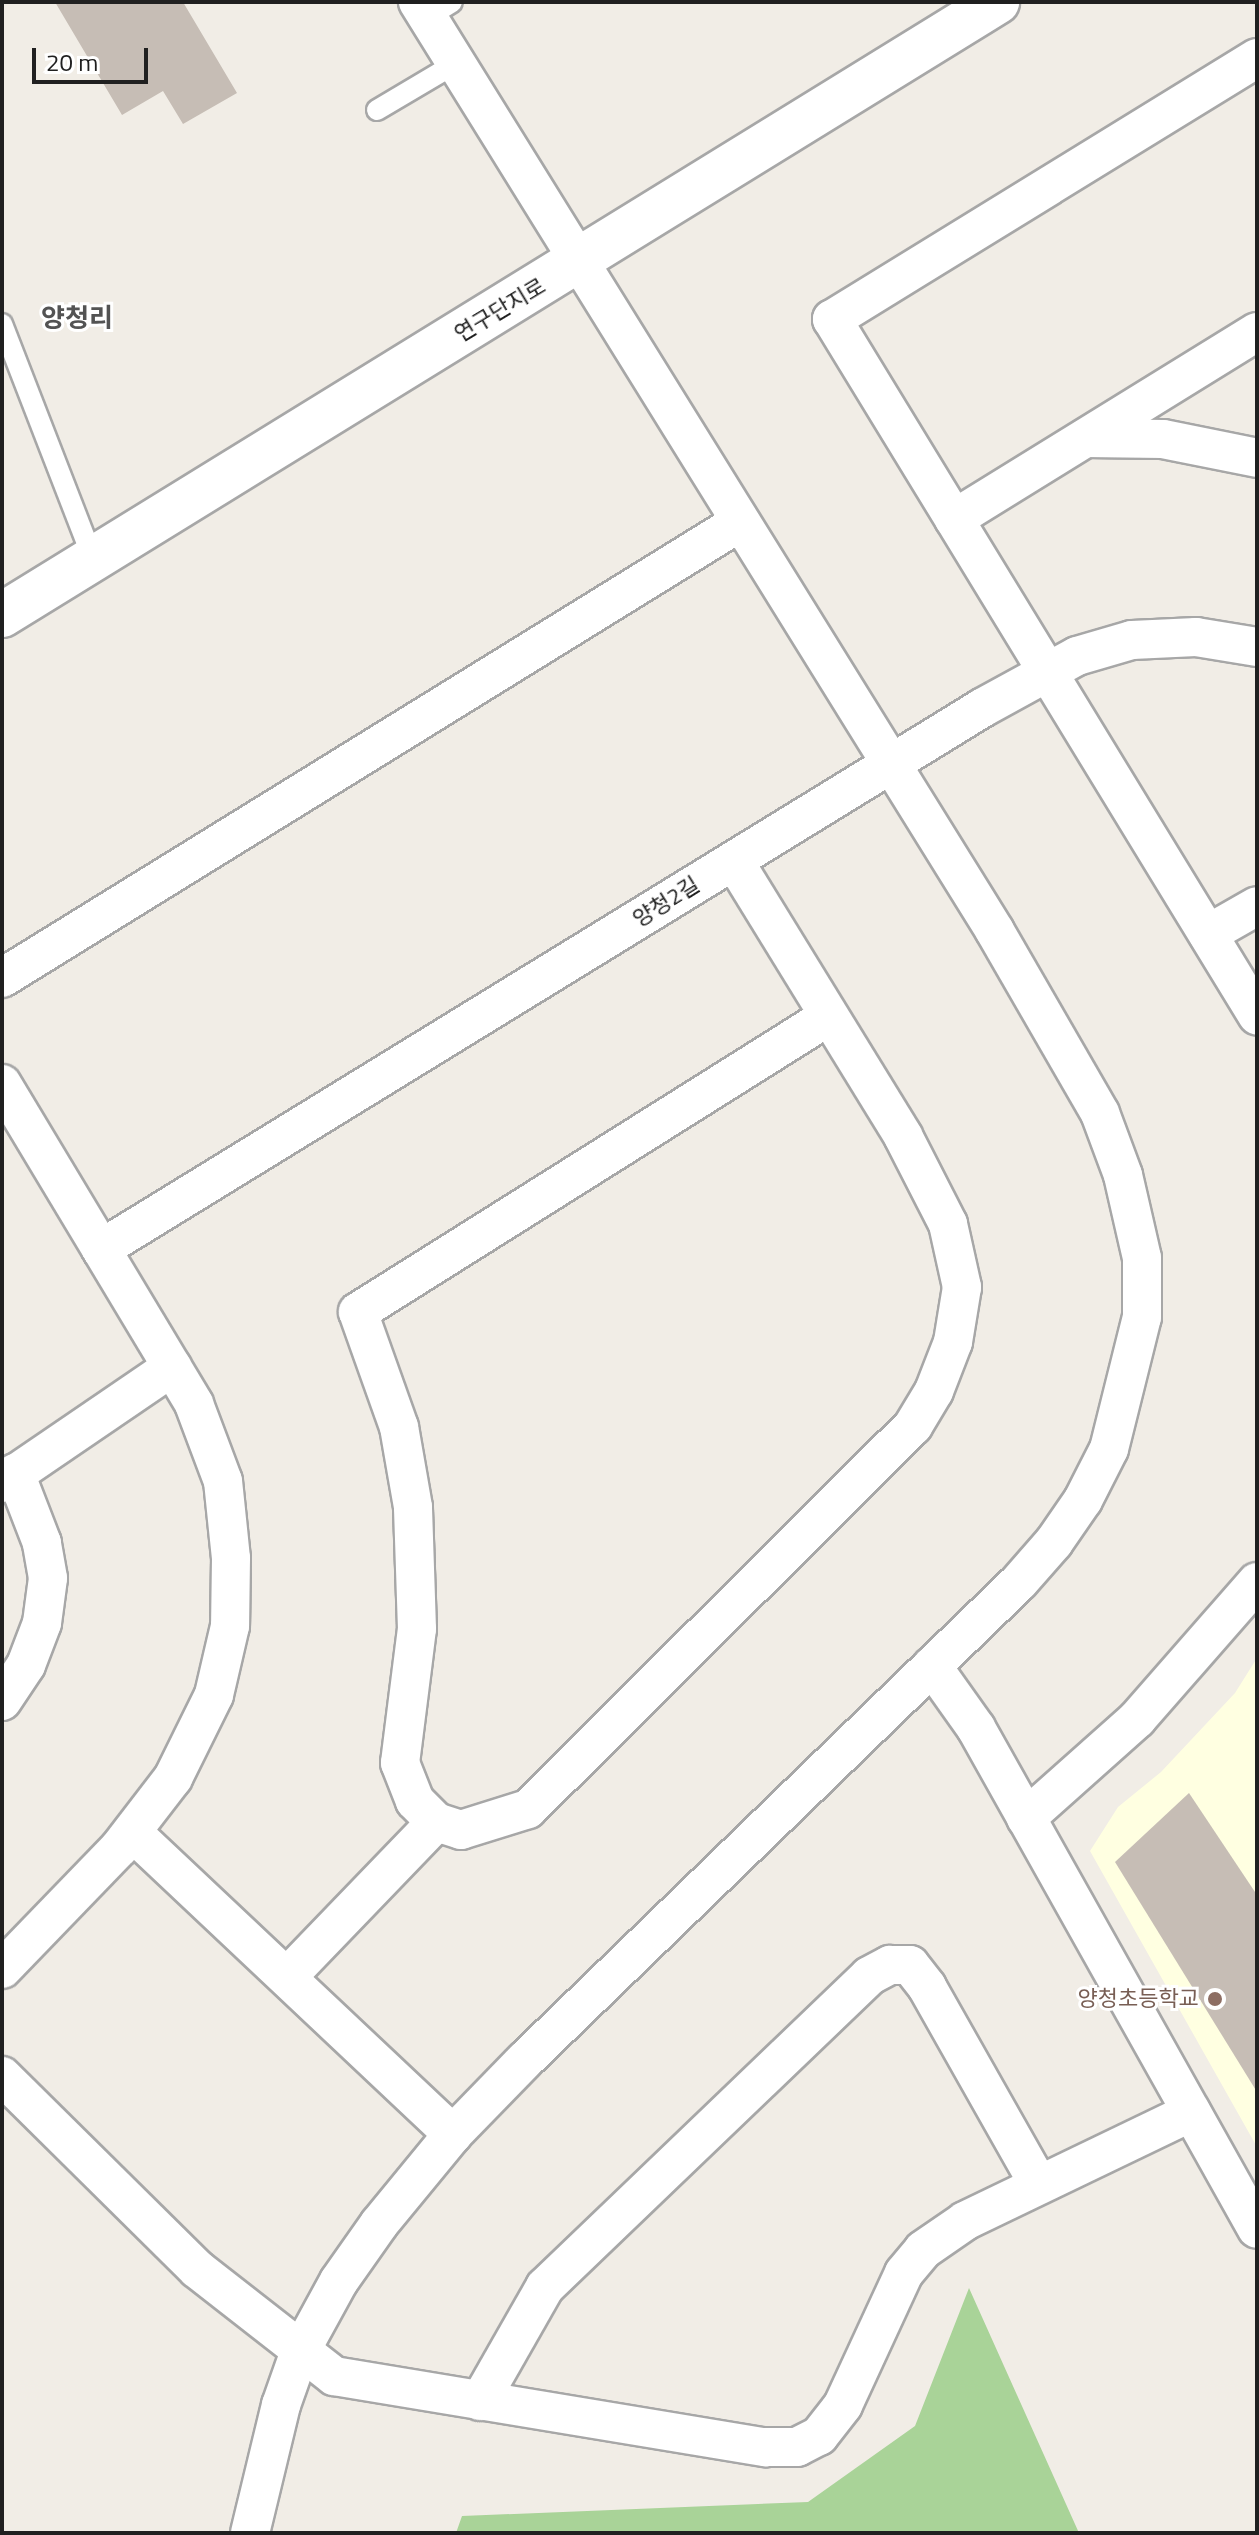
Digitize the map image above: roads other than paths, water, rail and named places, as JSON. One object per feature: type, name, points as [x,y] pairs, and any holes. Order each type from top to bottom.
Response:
[{"type":"street","name":"연구단지로","points":[[2,615],[997,2]]},
{"type":"street","points":[[250,2533],[281,2405],[299,2354],[339,2281],[379,2224],[453,2134],[1019,1582],[1083,1500],[1109,1449],[1129,1384],[1142,1317],[1142,1258],[1123,1175],[1100,1113],[891,764],[456,63],[433,7]]},
{"type":"street","points":[[1257,58],[832,319],[1257,1015]]},
{"type":"street","points":[[954,519],[1257,332]]},
{"type":"street","points":[[1085,438],[1163,439],[1257,458]]},
{"type":"street","points":[[2,978],[740,522]]},
{"type":"street","name":"양청2길","points":[[101,1249],[891,764],[1077,656],[1132,640],[1196,637],[1257,647]]},
{"type":"street","points":[[734,861],[903,1136],[948,1224],[962,1287],[953,1342],[934,1391],[902,1436],[528,1809],[461,1830],[436,1822],[415,1801],[400,1763],[417,1629],[413,1507],[399,1427],[358,1312],[829,1016]]},
{"type":"street","points":[[1208,934],[1257,906]]},
{"type":"street","points":[[2,1084],[194,1404],[223,1481],[231,1558],[230,1626],[214,1695],[173,1778],[132,1832],[2,1969]]},
{"type":"street","points":[[2,1701],[26,1665],[42,1623],[48,1578],[42,1543],[9,1478],[172,1367]]},
{"type":"street","points":[[1026,1818],[1137,1719],[1257,1582]]},
{"type":"street","points":[[932,1666],[976,1728],[1257,2229]]},
{"type":"street","points":[[287,1977],[436,1822]]},
{"type":"street","points":[[132,1832],[453,2134]]},
{"type":"street","points":[[480,2401],[545,2287],[869,1976],[890,1965],[910,1965],[927,1987],[1039,2185]]},
{"type":"street","points":[[2,2076],[197,2269],[299,2354],[334,2376],[765,2447],[797,2447],[819,2436],[843,2405],[904,2273],[923,2250],[965,2221],[1191,2112]]},
{"type":"lane","points":[[377,110],[456,63]]},
{"type":"lane","points":[[2,324],[93,559]]},
{"type":"place","name":"양청초등학교","points":[[1215,1999]]},
{"type":"district","name":"양청리","points":[[77,318]]}]
